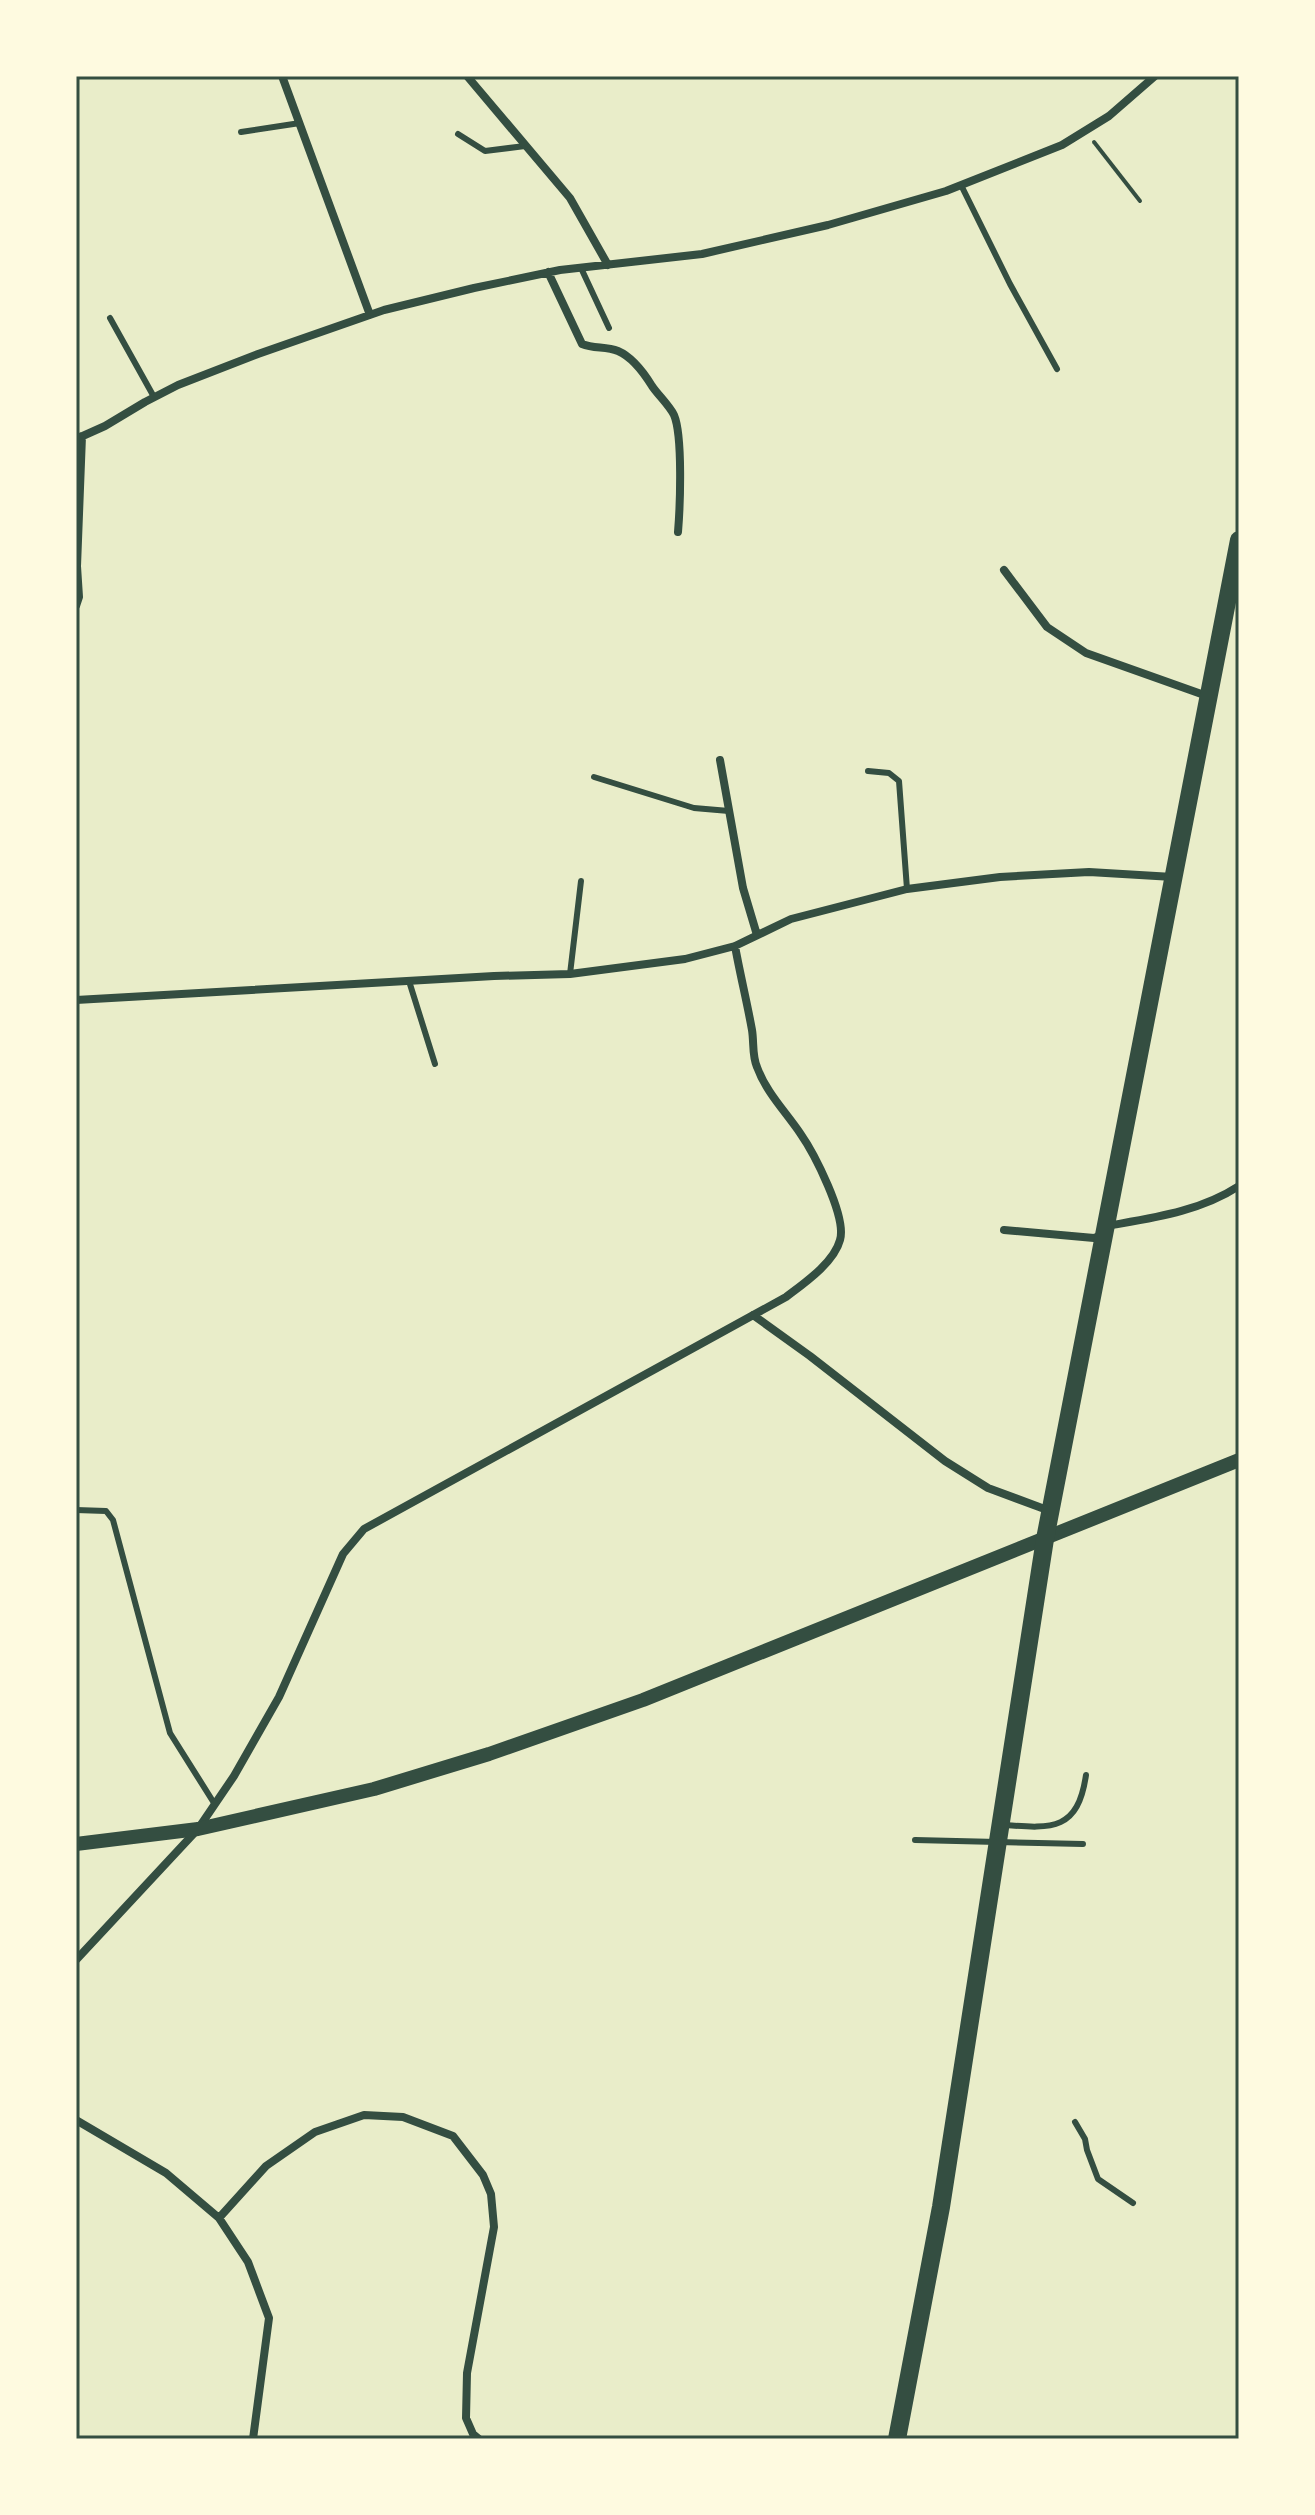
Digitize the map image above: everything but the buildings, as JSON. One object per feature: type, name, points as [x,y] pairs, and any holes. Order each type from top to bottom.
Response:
[{"type":"main road","points":[[897,2439],[941,2207],[1045,1539],[1239,540]]},
{"type":"street","points":[[282,76],[370,315]]},
{"type":"street","points":[[467,76],[570,198],[608,265]]},
{"type":"street","points":[[76,606],[79,597],[79,438],[154,397],[258,354],[370,315],[548,272],[702,254],[828,225],[961,185],[1062,145],[1109,116],[1155,76]]},
{"type":"street","points":[[548,272],[582,344],[593,349],[615,349],[626,355],[673,414],[678,431],[678,532]]},
{"type":"street","points":[[1004,570],[1047,627],[1086,653],[1209,697]]},
{"type":"street","points":[[720,760],[743,888],[757,935]]},
{"type":"street","points":[[76,1000],[570,974],[685,959],[735,946],[791,919],[907,889],[1000,877],[1089,872],[1174,877]]},
{"type":"street","points":[[76,1960],[198,1829],[234,1776],[279,1697],[343,1554],[364,1529],[786,1297],[817,1273],[840,1241],[841,1223],[836,1204],[802,1136],[770,1093],[756,1065],[735,946]]},
{"type":"street","points":[[1004,1230],[1094,1238],[1105,1230],[1172,1214],[1220,1198],[1239,1186]]},
{"type":"street","points":[[753,1315],[822,1364],[945,1461],[988,1488],[1051,1512]]},
{"type":"street","points":[[76,1844],[198,1829],[374,1789],[502,1750],[643,1700],[1239,1460]]},
{"type":"street","points":[[219,2218],[266,2166],[315,2132],[364,2115],[403,2117],[453,2136],[483,2175],[491,2194],[494,2227],[467,2373],[466,2418],[473,2434],[479,2439]]},
{"type":"street","points":[[76,2120],[166,2173],[219,2218],[248,2262],[269,2318],[253,2439]]},
{"type":"lane","points":[[241,132],[300,123]]},
{"type":"lane","points":[[458,134],[485,151],[525,146]]},
{"type":"lane","points":[[961,185],[1057,369]]},
{"type":"lane","points":[[581,268],[609,328]]},
{"type":"lane","points":[[110,318],[154,397]]},
{"type":"lane","points":[[868,771],[889,773],[899,781],[907,889]]},
{"type":"lane","points":[[594,777],[694,808],[729,811]]},
{"type":"lane","points":[[570,974],[581,881]]},
{"type":"lane","points":[[409,981],[435,1064]]},
{"type":"lane","points":[[76,1510],[106,1511],[113,1520],[170,1733],[214,1803]]},
{"type":"lane","points":[[915,1840],[999,1834],[1039,1828],[1068,1819],[1076,1811],[1083,1794],[1086,1775]]},
{"type":"lane","points":[[999,1834],[1083,1844]]},
{"type":"lane","points":[[1075,2122],[1085,2139],[1098,2179],[1133,2203]]},
{"type":"path","points":[[1086,130],[1140,201]]}]
